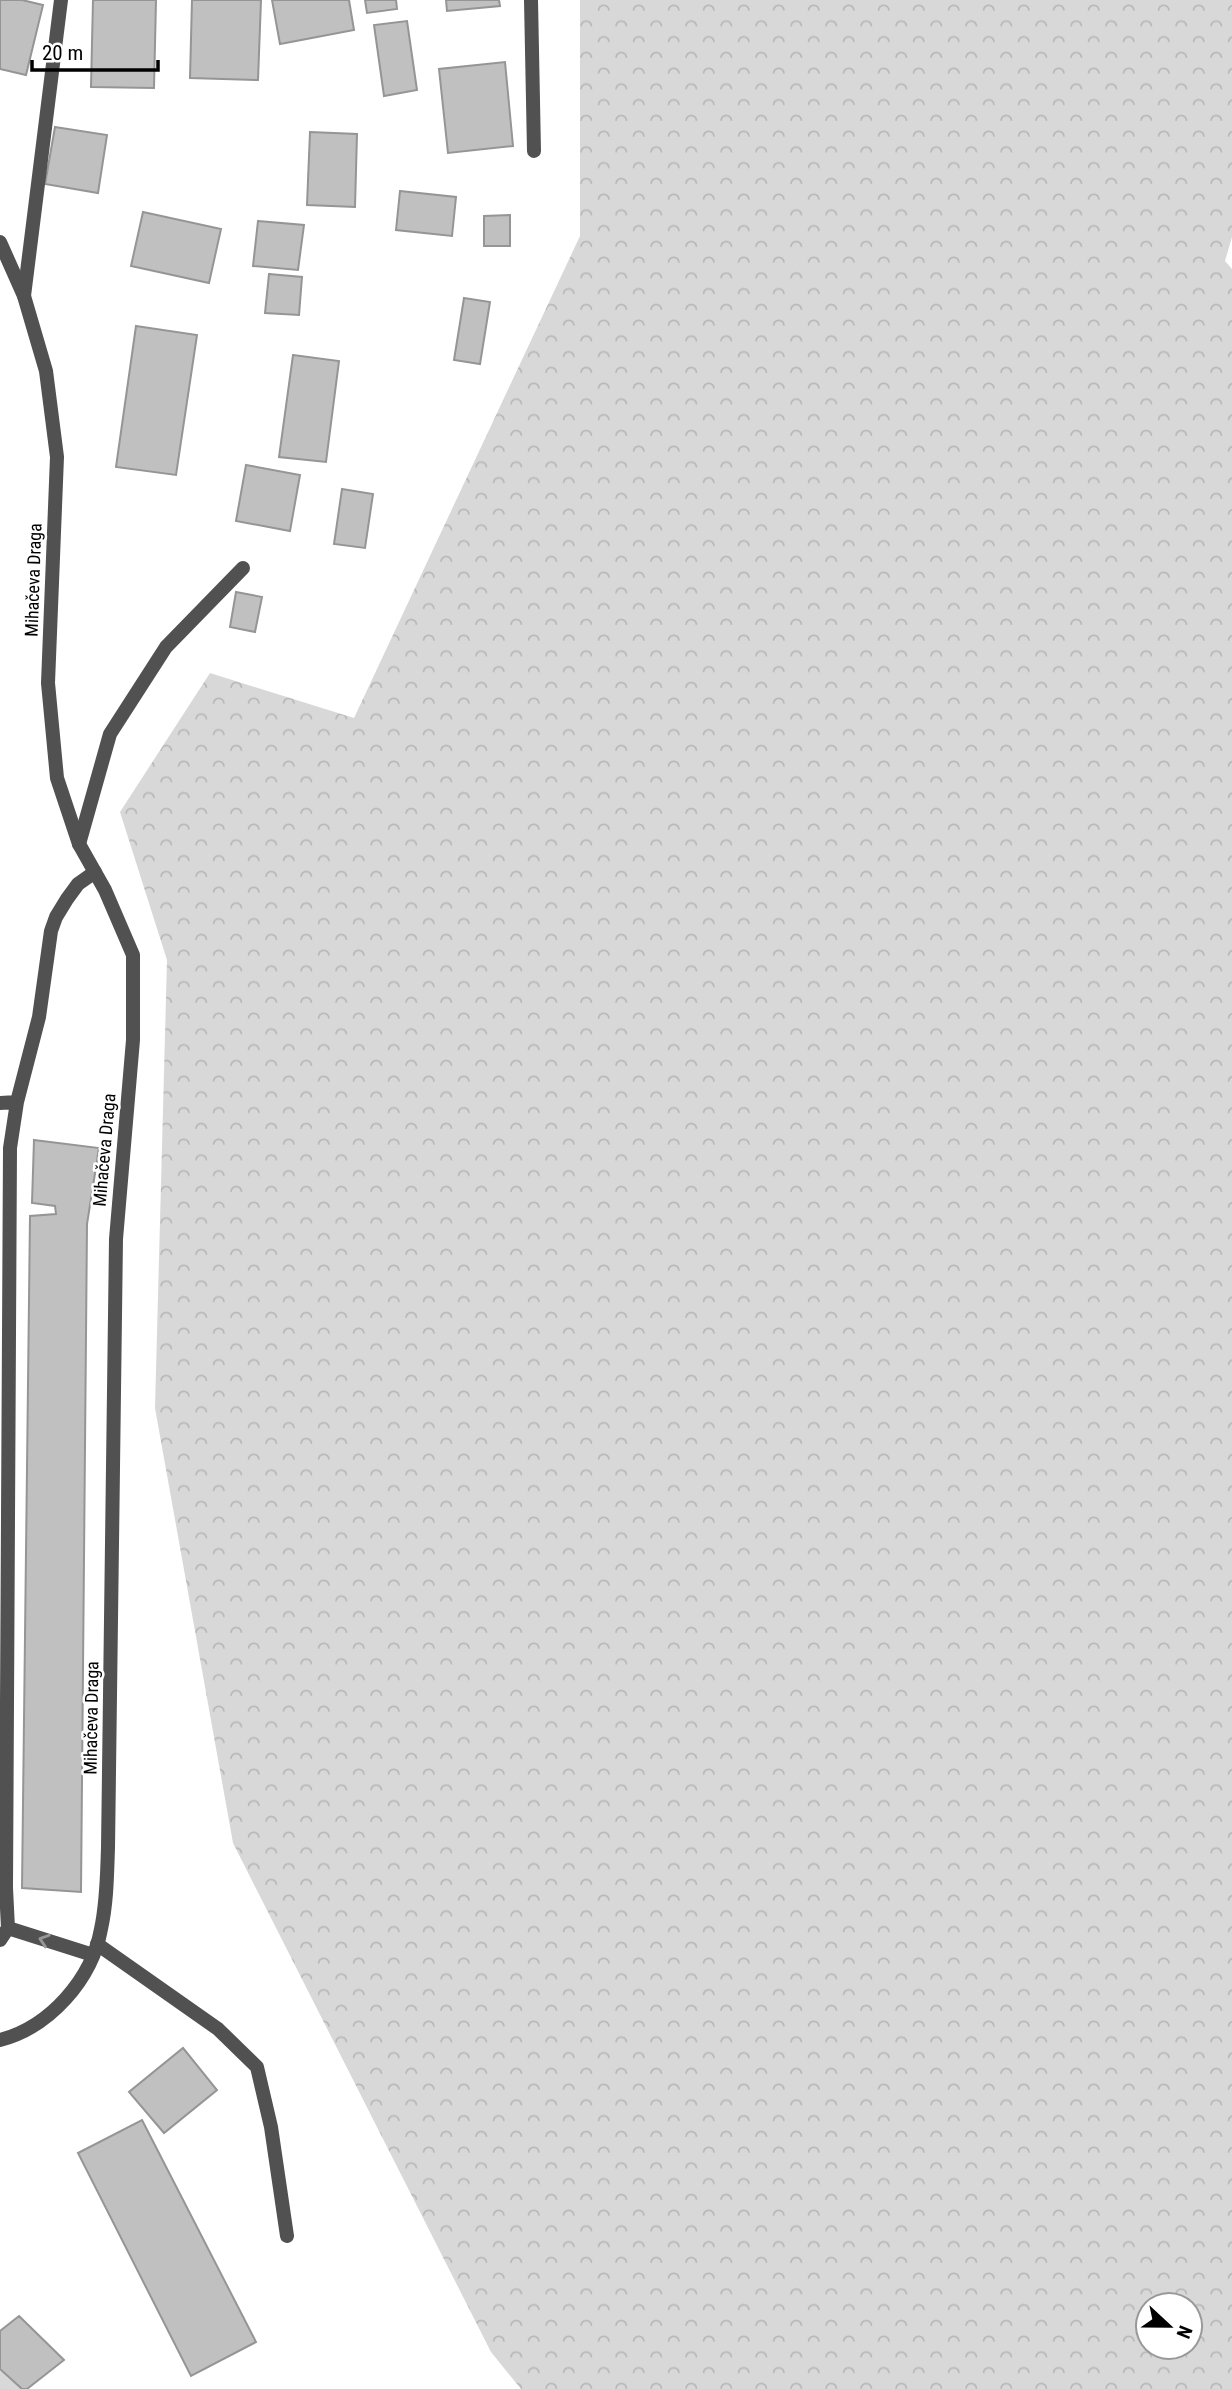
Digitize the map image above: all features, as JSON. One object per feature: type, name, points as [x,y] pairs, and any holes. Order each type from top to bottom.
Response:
[{"type":"street","points":[[24,296],[61,0]]},
{"type":"street","points":[[531,0],[534,151]]},
{"type":"street","name":"Mihačeva Draga","points":[[0,242],[24,296],[46,371],[57,457],[48,683],[57,778],[79,844],[95,872],[132,955],[133,1028],[116,1239],[105,1903],[95,1950],[78,1983],[61,2004],[37,2022],[0,2039]]},
{"type":"street","points":[[79,844],[110,734],[166,648],[243,568]]},
{"type":"street","points":[[95,872],[78,884],[56,917],[51,931],[39,1017],[17,1102],[10,1148],[4,1934],[95,1950],[219,2029],[257,2067],[271,2127],[287,2236]]},
{"type":"street","points":[[0,1103],[17,1102]]},
{"type":"green space","points":[[580,0],[1232,0],[1232,237],[1225,261],[1232,269],[1232,2389],[521,2389],[491,2352],[233,1843],[155,1408],[167,960],[120,812],[210,673],[354,718],[580,236]]},
{"type":"green space","points":[[0,2369],[22,2389],[0,2389]]},
{"type":"building","points":[[0,0],[22,0],[43,5],[26,75],[0,69]]},
{"type":"building","points":[[93,0],[156,0],[154,88],[91,87]]},
{"type":"building","points":[[192,0],[261,0],[258,80],[190,78]]},
{"type":"building","points":[[272,0],[349,0],[354,30],[280,44]]},
{"type":"building","points":[[365,0],[396,0],[397,9],[367,13]]},
{"type":"building","points":[[446,0],[499,0],[500,6],[447,11]]},
{"type":"building","points":[[407,21],[417,90],[384,96],[374,25]]},
{"type":"building","points":[[505,62],[513,146],[448,153],[439,69]]},
{"type":"building","points":[[55,127],[107,135],[98,193],[45,184]]},
{"type":"building","points":[[310,132],[357,134],[355,207],[307,205]]},
{"type":"building","points":[[400,191],[456,197],[452,236],[396,230]]},
{"type":"building","points":[[143,212],[221,229],[209,283],[131,266]]},
{"type":"building","points":[[510,215],[510,246],[484,246],[484,216]]},
{"type":"building","points":[[258,221],[304,225],[298,270],[253,266]]},
{"type":"building","points":[[269,274],[302,277],[299,315],[265,313]]},
{"type":"building","points":[[464,298],[490,302],[480,364],[454,360]]},
{"type":"building","points":[[136,326],[197,335],[176,475],[116,467]]},
{"type":"building","points":[[293,355],[339,361],[326,462],[279,457]]},
{"type":"building","points":[[246,465],[300,475],[290,531],[236,521]]},
{"type":"building","points":[[342,489],[373,494],[365,548],[334,544]]},
{"type":"building","points":[[236,592],[262,597],[255,632],[230,627]]},
{"type":"building","points":[[34,1140],[99,1148],[87,1224],[81,1892],[22,1888],[30,1216],[56,1214],[55,1206],[32,1203]]},
{"type":"building","points":[[183,2048],[217,2090],[164,2133],[129,2092]]},
{"type":"building","points":[[142,2120],[256,2342],[191,2376],[78,2153]]},
{"type":"building","points":[[19,2316],[64,2360],[27,2389],[22,2389],[0,2369],[0,2331]]}]
